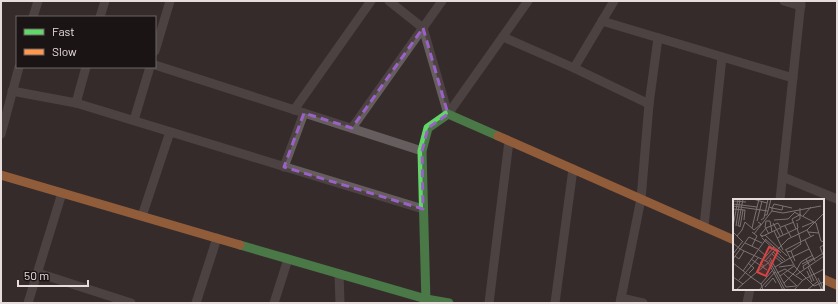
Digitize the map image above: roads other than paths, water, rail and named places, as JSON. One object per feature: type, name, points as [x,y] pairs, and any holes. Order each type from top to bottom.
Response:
[{"type":"street","points":[[33,16],[38,1]]},
{"type":"street","points":[[100,16],[105,1]]},
{"type":"street","points":[[156,48],[170,1]]},
{"type":"street","points":[[294,110],[371,1]]},
{"type":"street","points":[[389,1],[423,28],[448,114],[733,240]]},
{"type":"street","points":[[352,128],[442,1]]},
{"type":"street","points":[[426,301],[422,151],[428,128],[448,114],[528,1]]},
{"type":"street","points":[[574,68],[614,1]]},
{"type":"street","points":[[780,199],[801,3],[784,1]]},
{"type":"street","points":[[602,21],[793,78]]},
{"type":"street","points":[[503,37],[574,68],[649,104]]},
{"type":"street","points":[[643,303],[620,300],[641,199],[649,104],[658,38]]},
{"type":"street","points":[[704,226],[722,57]]},
{"type":"street","points":[[156,65],[422,151]]},
{"type":"street","points":[[1,134],[19,68]]},
{"type":"street","points":[[76,103],[86,68]]},
{"type":"street","points":[[134,120],[150,68]]},
{"type":"street","points":[[12,90],[76,103],[423,209]]},
{"type":"street","points":[[284,167],[304,113]]},
{"type":"street","points":[[142,216],[170,132]]},
{"type":"street","points":[[489,303],[509,141]]},
{"type":"street","points":[[555,303],[573,169]]},
{"type":"street","points":[[1,175],[426,301],[449,303]]},
{"type":"street","points":[[783,177],[837,199]]},
{"type":"street","points":[[28,303],[62,193]]},
{"type":"street","points":[[196,303],[217,238]]},
{"type":"street","points":[[274,303],[288,259]]},
{"type":"street","points":[[38,273],[110,300],[131,303]]},
{"type":"street","points":[[339,274],[340,303]]},
{"type":"street","points":[[824,279],[837,285]]},
{"type":"street","points":[[747,303],[750,290]]}]
